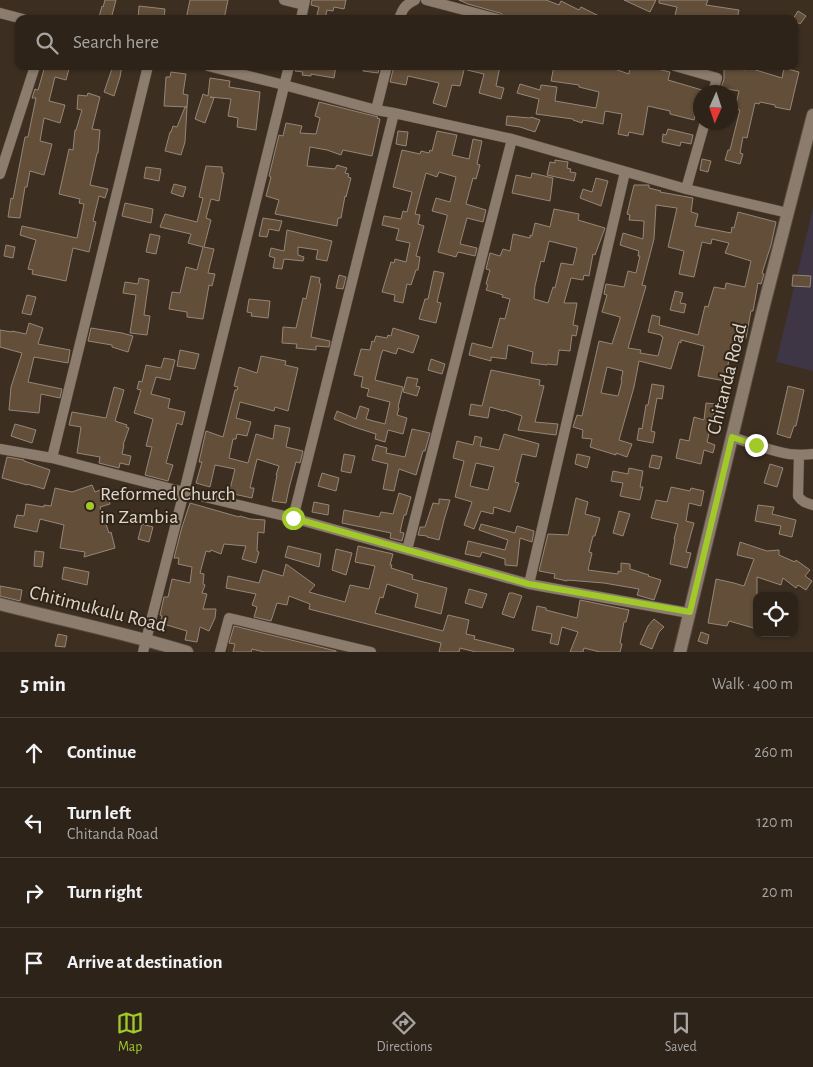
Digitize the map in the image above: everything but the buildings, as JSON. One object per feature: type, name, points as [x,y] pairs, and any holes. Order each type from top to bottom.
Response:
[{"type":"street","points":[[284,0],[304,3]]},
{"type":"street","points":[[401,15],[408,3],[416,0]]},
{"type":"street","points":[[426,0],[483,15]]},
{"type":"street","points":[[0,13],[15,17]]},
{"type":"street","points":[[0,174],[34,70]]},
{"type":"street","points":[[52,458],[147,70]]},
{"type":"street","points":[[224,70],[376,110],[512,139],[686,189],[788,213]]},
{"type":"street","points":[[143,652],[288,70]]},
{"type":"street","points":[[376,110],[386,70]]},
{"type":"street","points":[[688,70],[717,78],[715,85]]},
{"type":"street","points":[[293,518],[394,113]]},
{"type":"street","name":"Chitanda Road","points":[[680,652],[762,313],[813,115]]},
{"type":"street","points":[[686,189],[702,130]]},
{"type":"street","points":[[407,550],[512,139]]},
{"type":"street","points":[[529,584],[625,172]]},
{"type":"street","points":[[732,437],[775,451],[806,455]]},
{"type":"street","points":[[813,445],[806,455],[798,496],[801,500],[813,505]]},
{"type":"street","points":[[0,449],[52,458],[293,518],[529,584],[690,612]]},
{"type":"street","name":"Chitimukulu Road","points":[[0,604],[69,622],[147,639],[187,652]]},
{"type":"street","points":[[220,652],[229,618],[371,652]]},
{"type":"shaded area","points":[[813,208],[813,371],[776,362]]},
{"type":"shaded area","points":[[232,623],[353,652],[227,652]]},
{"type":"place","name":"Reformed Church in Zambia","points":[[90,506]]},
{"type":"route","points":[[293,518],[529,584],[690,612],[732,437],[756,445]]}]
